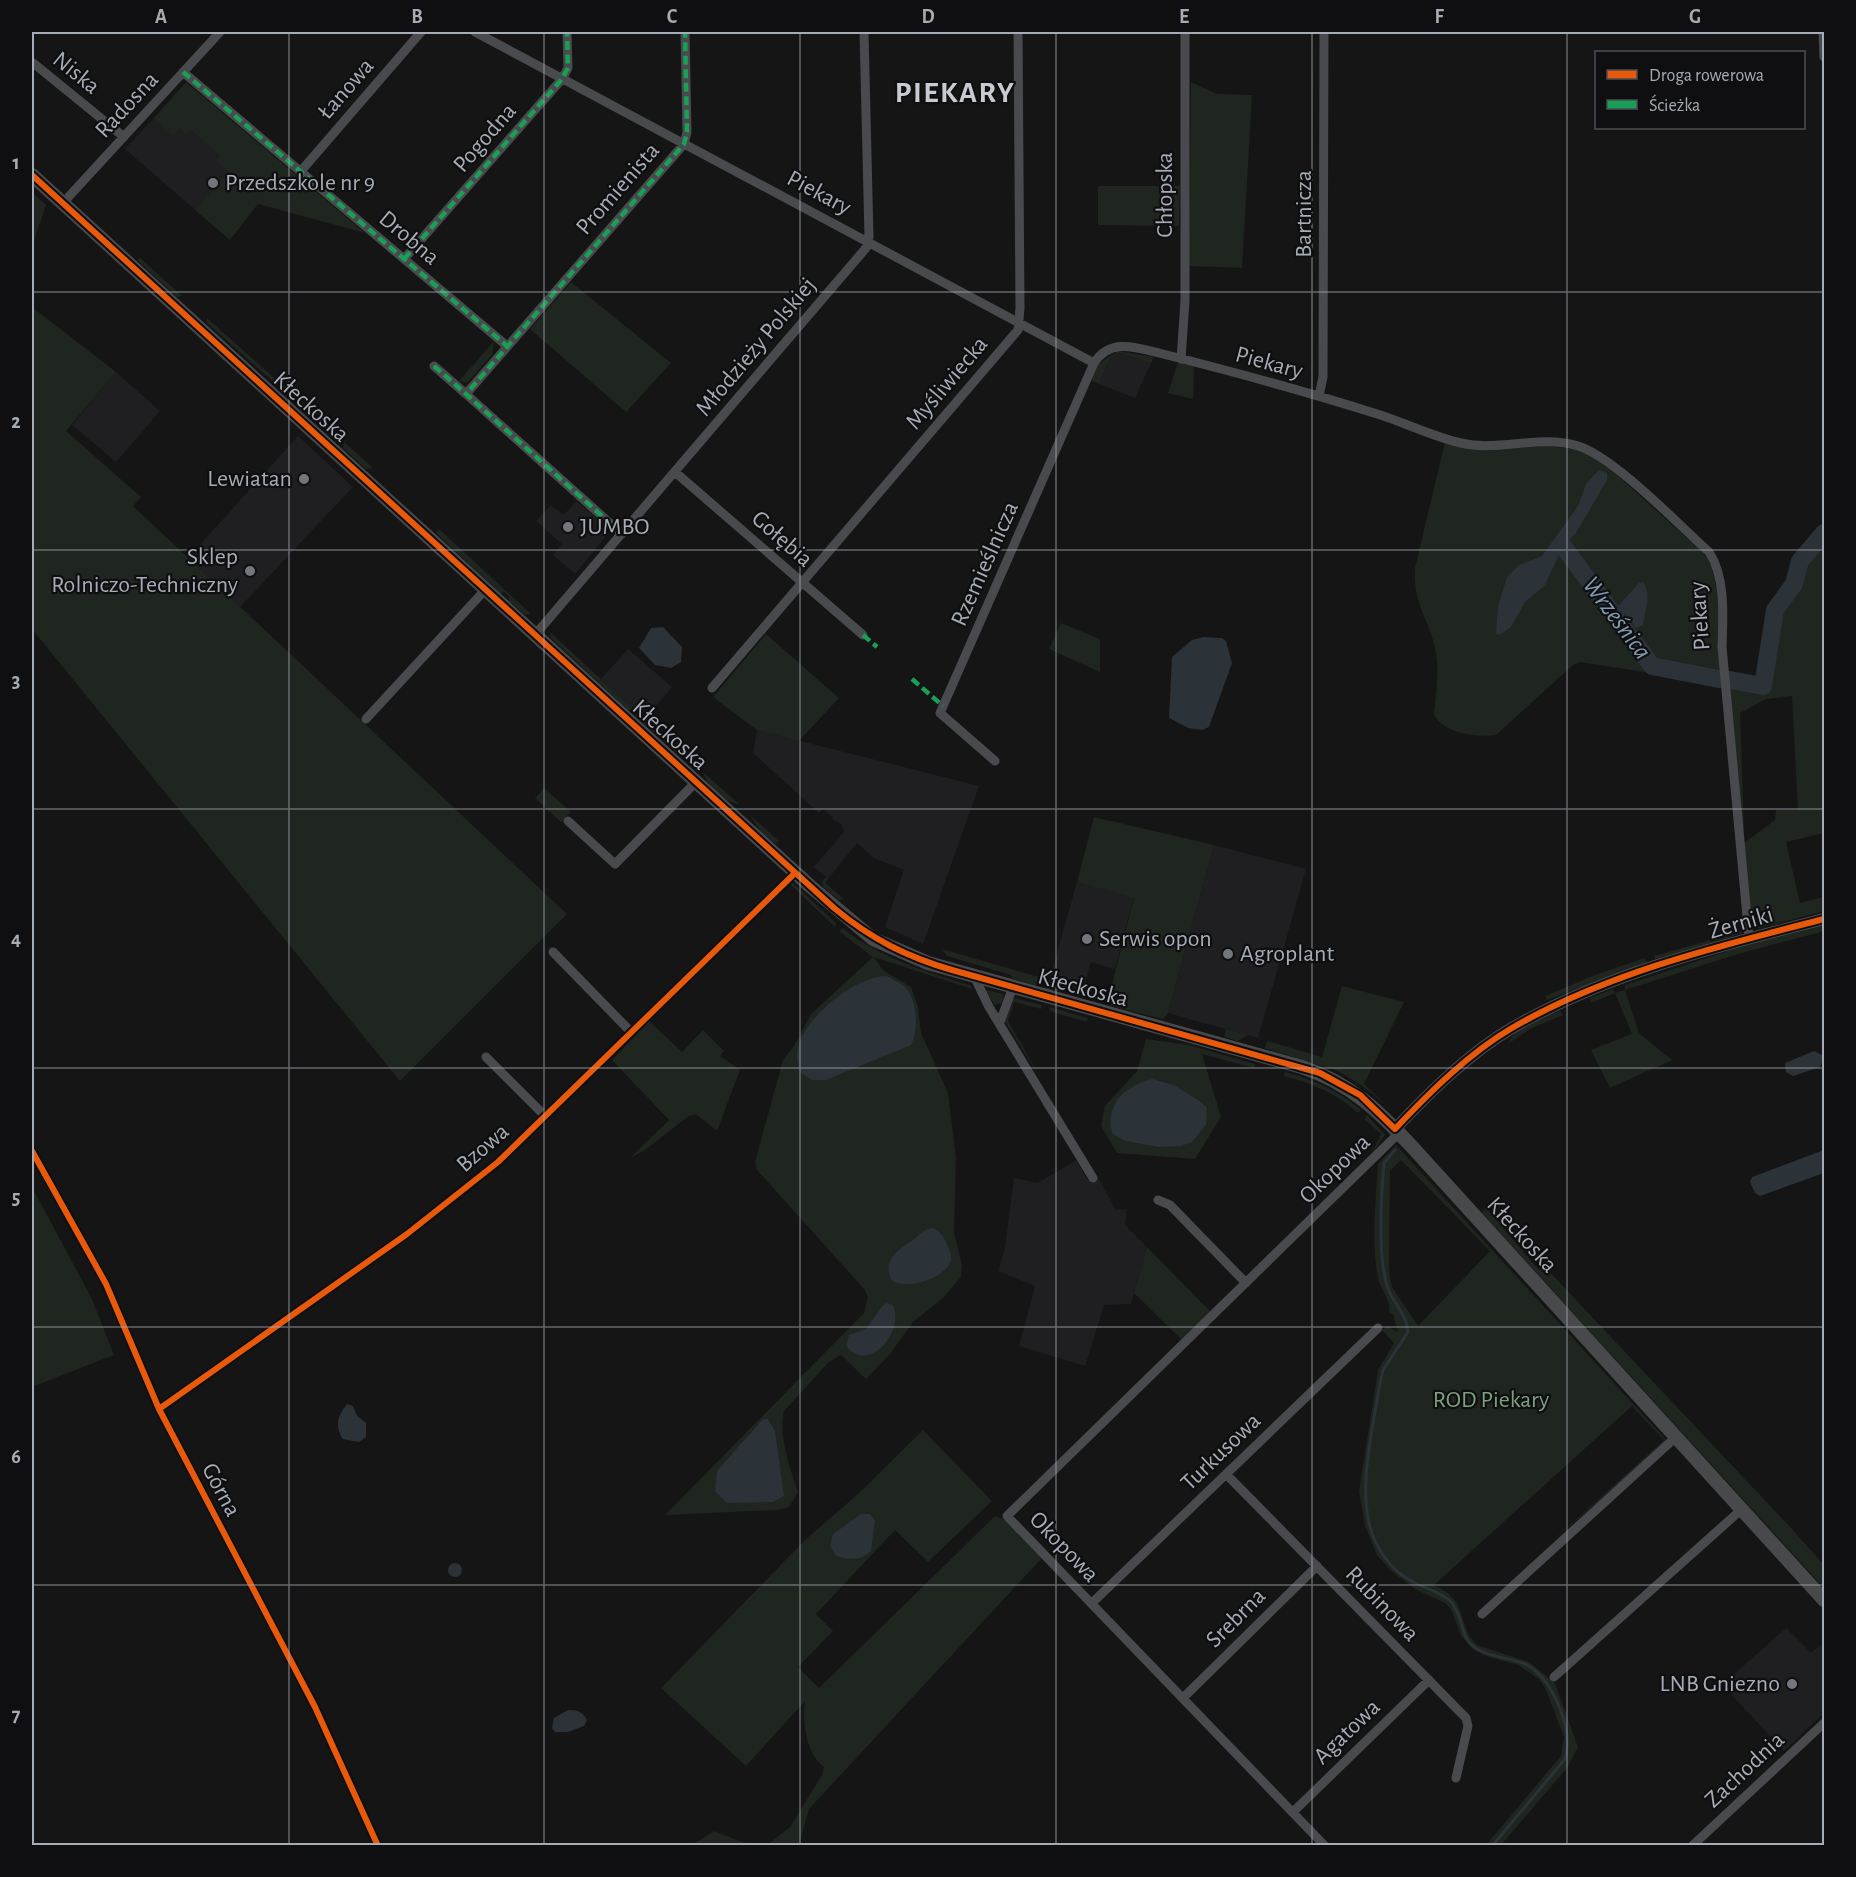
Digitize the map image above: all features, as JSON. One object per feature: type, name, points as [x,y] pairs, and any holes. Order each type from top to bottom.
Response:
[{"type":"main road","name":"Kłeckoska","points":[[32,175],[534,636],[849,921],[881,943],[928,963],[1320,1073],[1360,1095],[1397,1131],[1824,1600]]},
{"type":"street","name":"Radosna","points":[[62,204],[220,32]]},
{"type":"street","name":"Łanowa","points":[[301,171],[421,32]]},
{"type":"street","name":"Piekary","points":[[475,32],[1094,363],[1104,351],[1117,346],[1130,346],[1319,396],[1464,444],[1490,446],[1546,442],[1579,446],[1613,466],[1708,552],[1718,573],[1723,611],[1722,647],[1749,938]]},
{"type":"street","points":[[562,79],[568,68],[567,32]]},
{"type":"street","name":"Promienista","points":[[507,346],[684,144],[687,132],[685,32]]},
{"type":"street","points":[[864,32],[868,242]]},
{"type":"street","points":[[1018,32],[1020,323]]},
{"type":"street","name":"Chłopska","points":[[1181,358],[1185,301],[1185,32]]},
{"type":"street","name":"Bartnicza","points":[[1319,396],[1323,377],[1324,32]]},
{"type":"street","points":[[1823,32],[1824,57]]},
{"type":"street","name":"Niska","points":[[32,62],[124,137]]},
{"type":"street","name":"Drobna","points":[[183,72],[507,346]]},
{"type":"street","name":"Pogodna","points":[[404,259],[562,79]]},
{"type":"street","name":"Młodzieży Polskiej","points":[[534,636],[868,242]]},
{"type":"street","name":"Myśliwiecka","points":[[712,688],[1018,330],[1020,323]]},
{"type":"street","points":[[466,394],[507,346]]},
{"type":"street","name":"Rzemieślnicza","points":[[995,761],[940,713],[1094,363]]},
{"type":"street","points":[[434,366],[622,534]]},
{"type":"street","name":"Gołębia","points":[[675,472],[863,634]]},
{"type":"street","points":[[366,719],[485,590]]},
{"type":"street","points":[[568,821],[615,864],[696,782]]},
{"type":"street","name":"Bzowa","points":[[159,1409],[407,1234],[498,1162],[630,1031],[795,873]]},
{"type":"street","name":"Żerniki","points":[[1397,1131],[1476,1053],[1512,1028],[1594,989],[1749,938],[1824,919]]},
{"type":"street","points":[[553,952],[630,1031]]},
{"type":"street","points":[[974,976],[1093,1178]]},
{"type":"street","name":"Kłeckoska","points":[[1000,1022],[1013,987]]},
{"type":"street","name":"Bzowa","points":[[486,1057],[545,1116]]},
{"type":"street","name":"Okopowa","points":[[1325,1845],[1007,1515],[1246,1283],[1397,1131]]},
{"type":"street","name":"Górna","points":[[32,1151],[106,1284],[159,1409],[315,1707],[378,1845]]},
{"type":"street","points":[[1158,1200],[1170,1205],[1246,1283]]},
{"type":"street","name":"Turkusowa","points":[[1092,1603],[1378,1328]]},
{"type":"street","points":[[1482,1614],[1676,1437]]},
{"type":"street","name":"Rubinowa","points":[[1226,1474],[1466,1718],[1468,1726],[1456,1778]]},
{"type":"street","points":[[1554,1677],[1742,1509]]},
{"type":"street","name":"Srebrna","points":[[1183,1698],[1317,1566]]},
{"type":"street","name":"Agatowa","points":[[1293,1812],[1429,1680]]},
{"type":"street","name":"Zachodnia","points":[[1692,1845],[1824,1723]]},
{"type":"shaded area","name":"Przedszkole nr 9","points":[[170,101],[278,167],[230,240],[125,149]]},
{"type":"shaded area","points":[[1120,353],[1151,363],[1135,398],[1099,384],[1111,356]]},
{"type":"shaded area","points":[[116,372],[160,411],[116,462],[72,425]]},
{"type":"shaded area","points":[[298,436],[353,487],[240,607],[188,558]]},
{"type":"shaded area","points":[[1599,470],[1607,473],[1607,480],[1576,533],[1563,546],[1545,585],[1525,602],[1511,627],[1500,635],[1496,634],[1498,606],[1507,577],[1519,565],[1542,556],[1578,506],[1586,484]]},
{"type":"shaded area","points":[[576,501],[607,527],[607,535],[575,574],[553,555],[562,544],[536,521],[551,505],[564,515]]},
{"type":"shaded area","points":[[1643,582],[1647,592],[1647,603],[1643,625],[1636,628],[1618,606],[1639,583]]},
{"type":"shaded area","points":[[663,627],[682,647],[681,662],[671,668],[655,665],[639,648],[651,628]]},
{"type":"shaded area","points":[[1203,637],[1222,638],[1226,641],[1232,663],[1209,727],[1202,730],[1188,728],[1169,718],[1172,657],[1192,640]]},
{"type":"shaded area","points":[[628,649],[672,687],[644,720],[601,679]]},
{"type":"shaded area","points":[[757,730],[979,786],[923,944],[885,927],[904,870],[874,858],[857,843],[828,879],[814,867],[844,832],[841,824],[832,819],[833,817],[823,809],[819,813],[753,753]]},
{"type":"shaded area","points":[[1214,845],[1306,869],[1258,1038],[1168,1013]]},
{"type":"shaded area","points":[[1077,882],[1134,897],[1115,969],[1091,962],[1083,990],[1049,981]]},
{"type":"shaded area","points":[[887,976],[904,986],[912,998],[916,1023],[911,1045],[826,1080],[812,1080],[800,1072],[797,1058],[798,1048],[812,1021],[822,1010],[848,990],[875,977]]},
{"type":"shaded area","points":[[1814,1051],[1822,1055],[1823,1060],[1820,1067],[1793,1076],[1786,1072],[1785,1063]]},
{"type":"shaded area","points":[[1152,1079],[1174,1085],[1207,1108],[1206,1125],[1192,1142],[1181,1146],[1159,1147],[1125,1141],[1112,1133],[1112,1113],[1119,1098],[1133,1086]]},
{"type":"shaded area","points":[[1824,1150],[1824,1173],[1760,1196],[1755,1193],[1750,1182],[1752,1177]]},
{"type":"shaded area","points":[[1076,1160],[1088,1180],[1097,1176],[1116,1210],[1127,1209],[1125,1225],[1147,1247],[1131,1304],[1104,1305],[1085,1366],[1019,1346],[1035,1286],[998,1271],[1005,1248],[1014,1178],[1038,1183]]},
{"type":"shaded area","points":[[933,1228],[942,1235],[950,1251],[951,1261],[946,1269],[932,1278],[915,1283],[892,1281],[889,1267],[893,1256],[924,1231]]},
{"type":"shaded area","points":[[887,1303],[893,1305],[895,1315],[894,1326],[889,1337],[874,1353],[855,1354],[846,1346],[849,1335],[866,1329],[883,1305]]},
{"type":"shaded area","points":[[347,1404],[353,1406],[357,1416],[366,1423],[366,1437],[359,1442],[343,1439],[339,1429],[339,1417]]},
{"type":"shaded area","points":[[763,1419],[768,1419],[775,1431],[784,1496],[773,1502],[727,1503],[715,1491],[717,1471]]},
{"type":"shaded area","points":[[861,1514],[870,1514],[875,1520],[871,1551],[855,1559],[836,1556],[830,1546],[833,1534]]},
{"type":"shaded area","points":[[455,1563],[460,1565],[462,1570],[460,1575],[455,1577],[450,1575],[448,1570],[450,1565]]},
{"type":"shaded area","points":[[1786,1628],[1811,1653],[1824,1642],[1824,1713],[1784,1751],[1727,1690],[1730,1678]]},
{"type":"shaded area","points":[[568,1710],[577,1711],[583,1715],[587,1720],[584,1726],[568,1732],[555,1732],[552,1728],[554,1718]]},
{"type":"green space","points":[[186,82],[365,233],[258,204],[230,240],[195,210],[229,172],[216,161],[220,156],[191,130],[186,134],[180,128],[173,136],[154,118]]},
{"type":"green space","points":[[1191,82],[1217,94],[1252,95],[1242,268],[1189,266]]},
{"type":"green space","points":[[1098,186],[1180,186],[1179,226],[1098,225]]},
{"type":"green space","points":[[32,192],[46,205],[32,247]]},
{"type":"green space","points":[[140,258],[182,296],[177,297],[137,260]]},
{"type":"green space","points":[[571,282],[671,363],[626,412],[530,329]]},
{"type":"green space","points":[[32,307],[116,372],[66,431],[141,497],[133,506],[567,914],[400,1081],[32,629]]},
{"type":"green space","points":[[207,318],[282,385],[278,386],[207,323]]},
{"type":"green space","points":[[494,341],[492,355],[467,383],[459,381]]},
{"type":"green space","points":[[1117,351],[1154,357],[1151,363],[1120,353],[1111,356],[1099,384],[1090,380],[1096,366]]},
{"type":"green space","points":[[1178,362],[1194,366],[1193,399],[1168,393]]},
{"type":"green space","points":[[290,392],[316,415],[314,418],[288,395]]},
{"type":"green space","points":[[344,442],[373,468],[366,469],[343,448]]},
{"type":"green space","points":[[1445,442],[1494,450],[1545,446],[1576,449],[1595,458],[1614,472],[1702,552],[1709,563],[1718,595],[1721,684],[1580,662],[1573,665],[1496,735],[1470,735],[1444,726],[1434,714],[1437,681],[1436,656],[1416,591],[1415,568]]},
{"type":"green space","points":[[439,529],[531,614],[525,615],[508,600],[510,597],[504,592],[501,594],[436,533]]},
{"type":"green space","points":[[1824,530],[1824,833],[1786,842],[1800,903],[1824,897],[1824,911],[1756,929],[1752,926],[1744,843],[1775,820],[1776,810],[1798,810],[1792,696],[1766,699],[1740,713],[1744,828],[1741,826],[1728,678],[1761,683],[1773,609],[1792,582],[1798,560]]},
{"type":"green space","points":[[1061,623],[1100,639],[1100,672],[1049,649]]},
{"type":"green space","points":[[550,632],[634,710],[628,710],[551,638]]},
{"type":"green space","points":[[766,634],[839,698],[799,741],[757,730],[713,697]]},
{"type":"green space","points":[[642,717],[687,758],[681,757],[642,722]]},
{"type":"green space","points":[[703,772],[739,804],[728,801],[716,792]]},
{"type":"green space","points":[[544,788],[571,812],[561,822],[535,798]]},
{"type":"green space","points":[[749,814],[779,841],[776,844],[762,833]]},
{"type":"green space","points":[[1094,817],[1214,845],[1168,1013],[1163,1019],[1111,1006],[1108,1000],[1134,898],[1077,882]]},
{"type":"green space","points":[[826,877],[828,879],[825,883],[844,899],[839,900],[823,887],[822,881]]},
{"type":"green space","points":[[793,883],[836,923],[835,927],[790,884]]},
{"type":"green space","points":[[1824,925],[1824,931],[1738,954],[1625,990],[1625,985],[1746,945]]},
{"type":"green space","points":[[842,928],[887,956],[970,985],[972,989],[874,957],[883,970],[911,987],[918,1007],[921,1033],[948,1093],[956,1157],[954,1232],[962,1265],[961,1277],[943,1298],[913,1322],[890,1354],[866,1379],[841,1355],[829,1362],[784,1411],[784,1441],[798,1492],[789,1507],[778,1510],[665,1515],[864,1313],[868,1297],[864,1289],[757,1170],[755,1162],[783,1060],[794,1046],[811,1014],[873,957],[839,931]]},
{"type":"green space","points":[[1742,931],[1743,933],[1655,960],[1654,956]]},
{"type":"green space","points":[[942,949],[1070,986],[1063,992],[1045,989],[1046,984],[1038,981],[1036,986],[1012,978],[1011,975],[947,956]]},
{"type":"green space","points":[[1645,958],[1647,963],[1547,1000],[1545,996],[1595,975]]},
{"type":"green space","points":[[1342,986],[1404,1002],[1364,1084],[1387,1106],[1361,1085],[1338,1071],[1265,1048],[1267,1041],[1322,1057]]},
{"type":"green space","points":[[1613,989],[1615,993],[1591,1003],[1590,998]]},
{"type":"green space","points":[[986,990],[1004,994],[1002,1003],[994,1005]]},
{"type":"green space","points":[[1625,990],[1639,1033],[1672,1060],[1610,1088],[1591,1050],[1632,1034],[1615,993]]},
{"type":"green space","points":[[1014,998],[1042,1005],[1041,1009],[1014,1002],[1008,1021],[1045,1085],[1004,1020]]},
{"type":"green space","points":[[1050,1007],[1088,1018],[1087,1022],[1049,1011]]},
{"type":"green space","points":[[1560,1011],[1563,1015],[1530,1029],[1508,1044],[1511,1038],[1523,1028]]},
{"type":"green space","points":[[649,1021],[682,1052],[703,1030],[724,1051],[720,1056],[740,1070],[717,1131],[696,1114],[689,1116],[645,1150],[630,1158],[669,1120],[612,1060]]},
{"type":"green space","points":[[1226,1029],[1248,1035],[1238,1041],[1224,1037]]},
{"type":"green space","points":[[1146,1039],[1189,1045],[1255,1064],[1254,1068],[1202,1054],[1221,1117],[1195,1159],[1117,1153],[1101,1126],[1105,1106],[1137,1071]]},
{"type":"green space","points":[[1285,1072],[1325,1086],[1361,1110],[1358,1113],[1324,1090],[1284,1076]]},
{"type":"green space","points":[[1367,1115],[1385,1135],[1372,1153],[1381,1134],[1364,1119]]},
{"type":"green space","name":"ROD Piekary","points":[[1396,1145],[1667,1441],[1539,1553],[1664,1440],[1632,1406],[1434,1585],[1448,1593],[1457,1603],[1469,1636],[1477,1645],[1529,1662],[1555,1683],[1578,1747],[1567,1768],[1501,1845],[1486,1845],[1561,1756],[1564,1737],[1546,1690],[1539,1679],[1518,1665],[1474,1650],[1461,1636],[1451,1609],[1445,1603],[1415,1589],[1390,1570],[1377,1555],[1365,1526],[1359,1491],[1378,1370],[1394,1343],[1382,1330],[1387,1326],[1398,1332],[1393,1314],[1389,1313],[1389,1304],[1379,1282],[1376,1264],[1375,1221],[1378,1164]],"holes":[[[1401,1160],[1490,1251],[1418,1326],[1392,1287],[1389,1271],[1390,1171]]]},
{"type":"green space","points":[[32,1187],[92,1299],[114,1355],[32,1387]]},
{"type":"green space","points":[[1486,1208],[1539,1270],[1544,1266],[1792,1529],[1824,1565],[1824,1588],[1482,1213]]},
{"type":"green space","points":[[1147,1247],[1211,1312],[1181,1339],[1134,1293]]},
{"type":"green space","points":[[923,1430],[992,1501],[928,1562],[895,1530],[816,1614],[833,1631],[798,1667],[819,1688],[995,1516],[1006,1520],[1042,1558],[809,1809],[799,1845],[767,1845],[790,1827],[822,1775],[824,1767],[809,1746],[804,1718],[805,1701],[746,1766],[661,1688],[805,1540],[858,1494]]},
{"type":"green space","points":[[714,1831],[750,1845],[705,1843],[692,1845]]},
{"type":"waterway","name":"Wrześnica","points":[[1730,680],[1763,686],[1775,610],[1794,584],[1800,561],[1824,533]]},
{"type":"waterway","name":"Wrześnica","points":[[1563,546],[1652,666],[1719,679]]},
{"type":"waterway","points":[[1395,1150],[1384,1163],[1381,1207],[1383,1270],[1388,1289],[1405,1319],[1408,1332],[1383,1370],[1380,1383],[1366,1481],[1368,1519],[1380,1550],[1395,1569],[1415,1583],[1451,1602],[1471,1644],[1490,1655],[1523,1663],[1538,1673],[1554,1695],[1567,1735],[1565,1759],[1492,1846]]},
{"type":"marked path","points":[[404,259],[562,79],[568,68],[567,32]]},
{"type":"marked path","points":[[622,534],[466,394],[684,144],[687,132],[685,32]]},
{"type":"marked path","points":[[183,72],[507,346]]},
{"type":"marked path","points":[[434,366],[466,394]]},
{"type":"marked path","points":[[863,635],[877,647]]},
{"type":"marked path","points":[[912,679],[943,706]]},
{"type":"cycle path","points":[[32,175],[834,908],[876,938],[920,959],[952,970],[1320,1073],[1360,1095],[1395,1129],[1480,1049],[1512,1028],[1548,1009],[1625,976],[1664,963],[1824,919]]},
{"type":"cycle path","points":[[159,1409],[407,1234],[498,1162],[795,873]]},
{"type":"cycle path","points":[[32,1151],[106,1284],[159,1409],[315,1707],[378,1846]]},
{"type":"place","name":"Przedszkole nr 9","points":[[213,183]]},
{"type":"place","name":"Lewiatan","points":[[304,479]]},
{"type":"place","name":"JUMBO","points":[[568,527]]},
{"type":"place","name":"Sklep Rolniczo-Techniczny","points":[[250,571]]},
{"type":"place","name":"Serwis opon","points":[[1087,939]]},
{"type":"place","name":"Agroplant","points":[[1228,954]]},
{"type":"place","name":"LNB Gniezno","points":[[1792,1684]]},
{"type":"district","name":"PIEKARY","points":[[955,93]]}]
